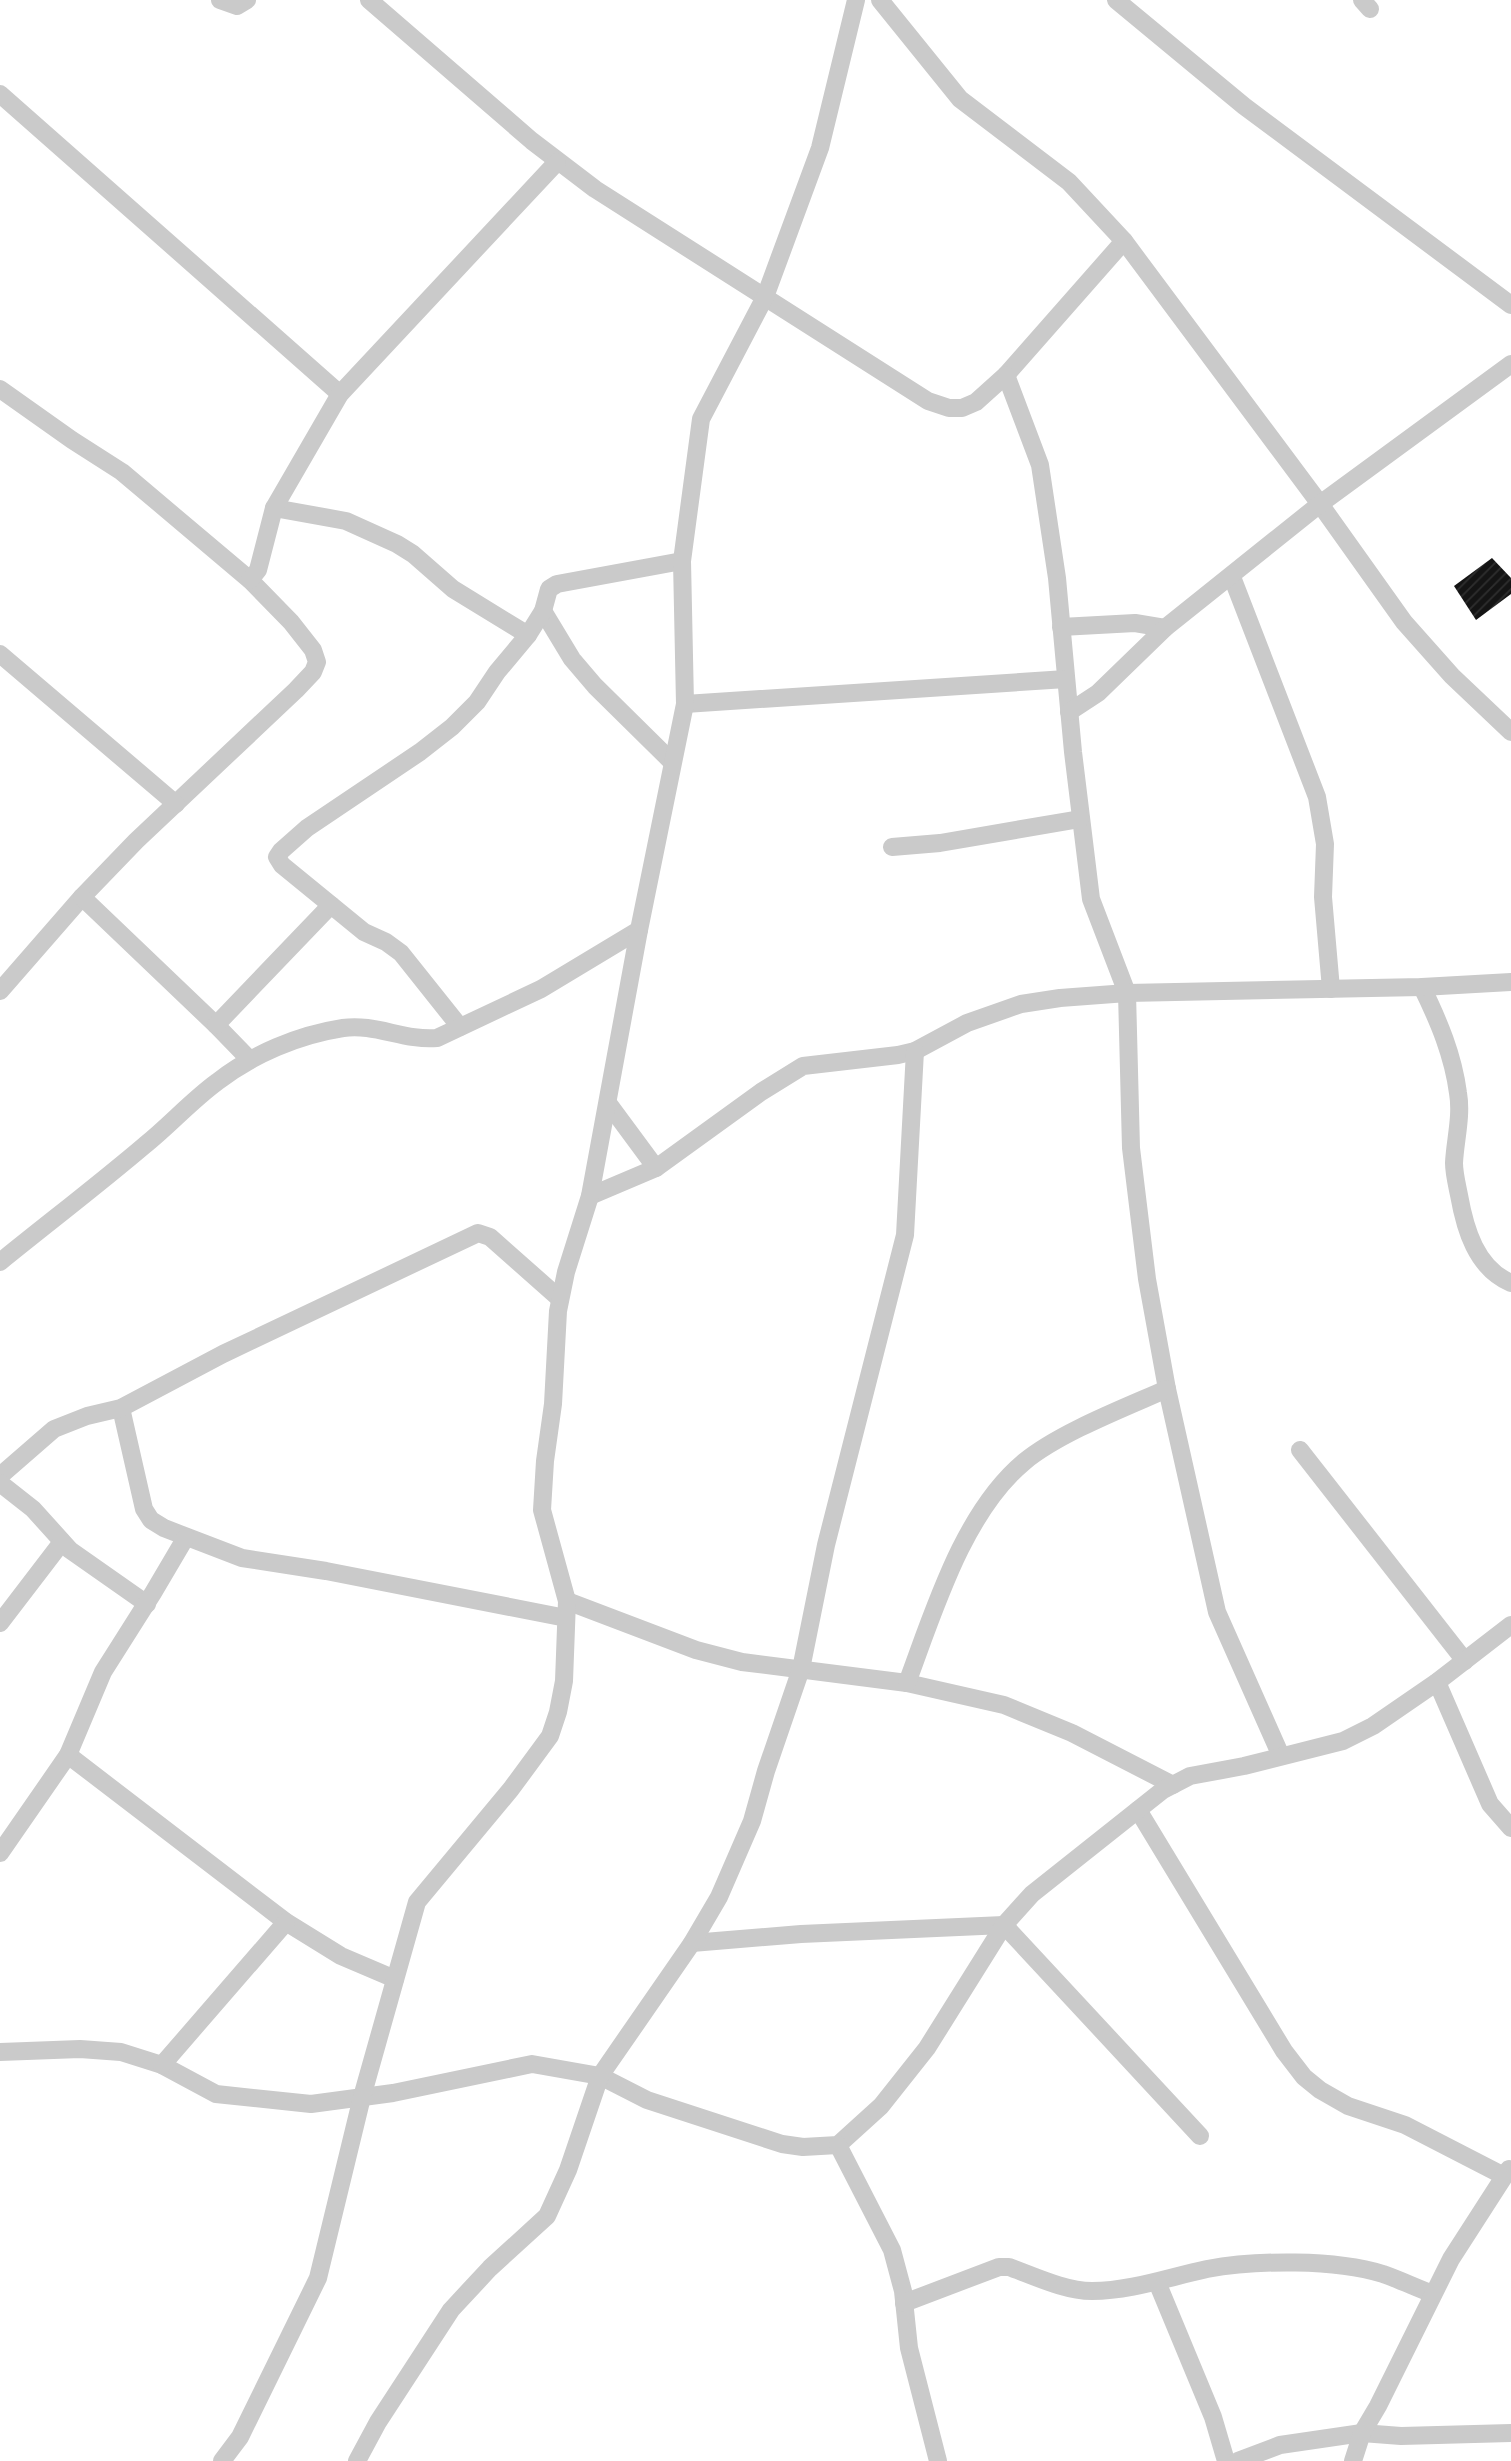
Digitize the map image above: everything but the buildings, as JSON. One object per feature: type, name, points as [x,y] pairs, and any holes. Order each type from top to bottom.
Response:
[{"type":"street","points":[[220,0],[237,6],[247,0]]},
{"type":"street","points":[[369,0],[557,162],[604,195],[928,401],[949,408],[962,408],[976,401],[1006,375],[1124,241]]},
{"type":"street","points":[[222,2461],[240,2437],[318,2278],[362,2097],[417,1902],[511,1789],[550,1735],[558,1712],[564,1681],[567,1610],[542,1510],[561,1299],[566,1272],[590,1196],[639,930],[685,704],[682,561],[701,419],[765,298],[820,148],[856,0]]},
{"type":"street","points":[[880,0],[960,99],[1069,182],[1124,241],[1321,504],[1404,622],[1452,676],[1511,732]]},
{"type":"street","points":[[1116,0],[1244,106],[1511,305]]},
{"type":"street","points":[[0,94],[340,394]]},
{"type":"street","points":[[250,580],[258,570],[274,508],[340,394],[557,162]]},
{"type":"street","points":[[1069,712],[1098,693],[1165,628],[1321,504],[1511,364]]},
{"type":"street","points":[[1006,375],[1040,465],[1056,578],[1080,820],[1091,899],[1127,993],[1131,1148],[1147,1279],[1167,1389],[1217,1612],[1281,1756]]},
{"type":"street","points":[[0,389],[122,472],[250,580],[291,622],[313,650],[317,662],[313,672],[296,690],[82,897],[0,991]]},
{"type":"street","points":[[274,508],[345,521],[397,544],[413,554],[453,589],[528,635]]},
{"type":"street","points":[[460,1027],[401,953],[386,942],[364,932],[282,865],[278,857],[281,851],[307,828],[420,752],[452,727],[477,702],[497,672],[528,635],[543,611],[549,589],[557,584],[682,561]]},
{"type":"street","points":[[1232,577],[1317,797],[1325,844],[1323,897],[1331,989]]},
{"type":"street","points":[[543,611],[572,659],[595,686],[672,762]]},
{"type":"street","points":[[1061,627],[1135,623],[1165,628]]},
{"type":"street","points":[[0,654],[176,804]]},
{"type":"street","points":[[685,704],[1066,679]]},
{"type":"street","points":[[892,847],[940,843],[1080,820]]},
{"type":"street","points":[[82,897],[250,1060]]},
{"type":"street","points":[[216,1025],[331,905]]},
{"type":"street","points":[[0,1262],[147,1144],[217,1081],[250,1060],[282,1044],[346,1027],[421,1040],[437,1038],[541,989],[639,930]]},
{"type":"street","points":[[590,1196],[656,1167],[761,1091],[803,1066],[915,1051],[967,1023],[1021,1004],[1127,993],[1422,987],[1511,982]]},
{"type":"street","points":[[1422,987],[1447,1042],[1455,1076],[1459,1097],[1454,1166],[1461,1207],[1472,1245],[1487,1266],[1511,1283]]},
{"type":"street","points":[[357,2461],[378,2422],[451,2310],[490,2268],[547,2216],[568,2170],[600,2076],[692,1943],[719,1897],[752,1821],[801,1669],[826,1545],[905,1234],[915,1051]]},
{"type":"street","points":[[608,1103],[656,1167]]},
{"type":"street","points":[[0,1476],[54,1429],[79,1418],[121,1408],[223,1354],[478,1233],[491,1237],[561,1299]]},
{"type":"street","points":[[907,1684],[963,1542],[994,1492],[1024,1462],[1048,1446],[1167,1389]]},
{"type":"street","points":[[121,1408],[144,1509],[151,1520],[186,1537],[242,1558],[567,1610],[742,1662],[907,1684],[1004,1705],[1072,1733],[1173,1785]]},
{"type":"street","points":[[1300,1450],[1465,1661]]},
{"type":"street","points":[[0,1483],[33,1509],[69,1550],[147,1604]]},
{"type":"street","points":[[0,1853],[6,1834],[68,1755],[103,1672],[186,1537]]},
{"type":"street","points":[[0,1623],[62,1542]]},
{"type":"street","points":[[0,2052],[80,2049],[121,2052],[162,2065],[216,2094],[312,2104],[532,2064],[600,2076],[648,2100],[782,2144],[803,2147],[838,2145],[881,2106],[928,2048],[1004,1925],[1032,1894],[1138,1810],[1190,1776],[1343,1741],[1373,1726],[1437,1682],[1511,1625]]},
{"type":"street","points":[[1437,1682],[1490,1804],[1511,1828]]},
{"type":"street","points":[[68,1755],[285,1922],[341,1956],[395,1979]]},
{"type":"street","points":[[1138,1810],[1284,2050],[1304,2077],[1348,2106],[1405,2125],[1508,2171],[1451,2259],[1362,2433],[1353,2461]]},
{"type":"street","points":[[162,2065],[285,1922]]},
{"type":"street","points":[[692,1943],[801,1934],[1004,1925],[1200,2136]]},
{"type":"street","points":[[838,2145],[892,2250],[904,2303],[909,2348],[938,2461]]},
{"type":"street","points":[[904,2303],[999,2267],[1009,2267],[1090,2292],[1130,2288],[1242,2263],[1341,2266],[1381,2274],[1433,2294]]},
{"type":"street","points":[[1157,2281],[1213,2417],[1226,2461]]},
{"type":"street","points":[[1238,2461],[1280,2445],[1362,2433],[1401,2436],[1511,2432]]}]
